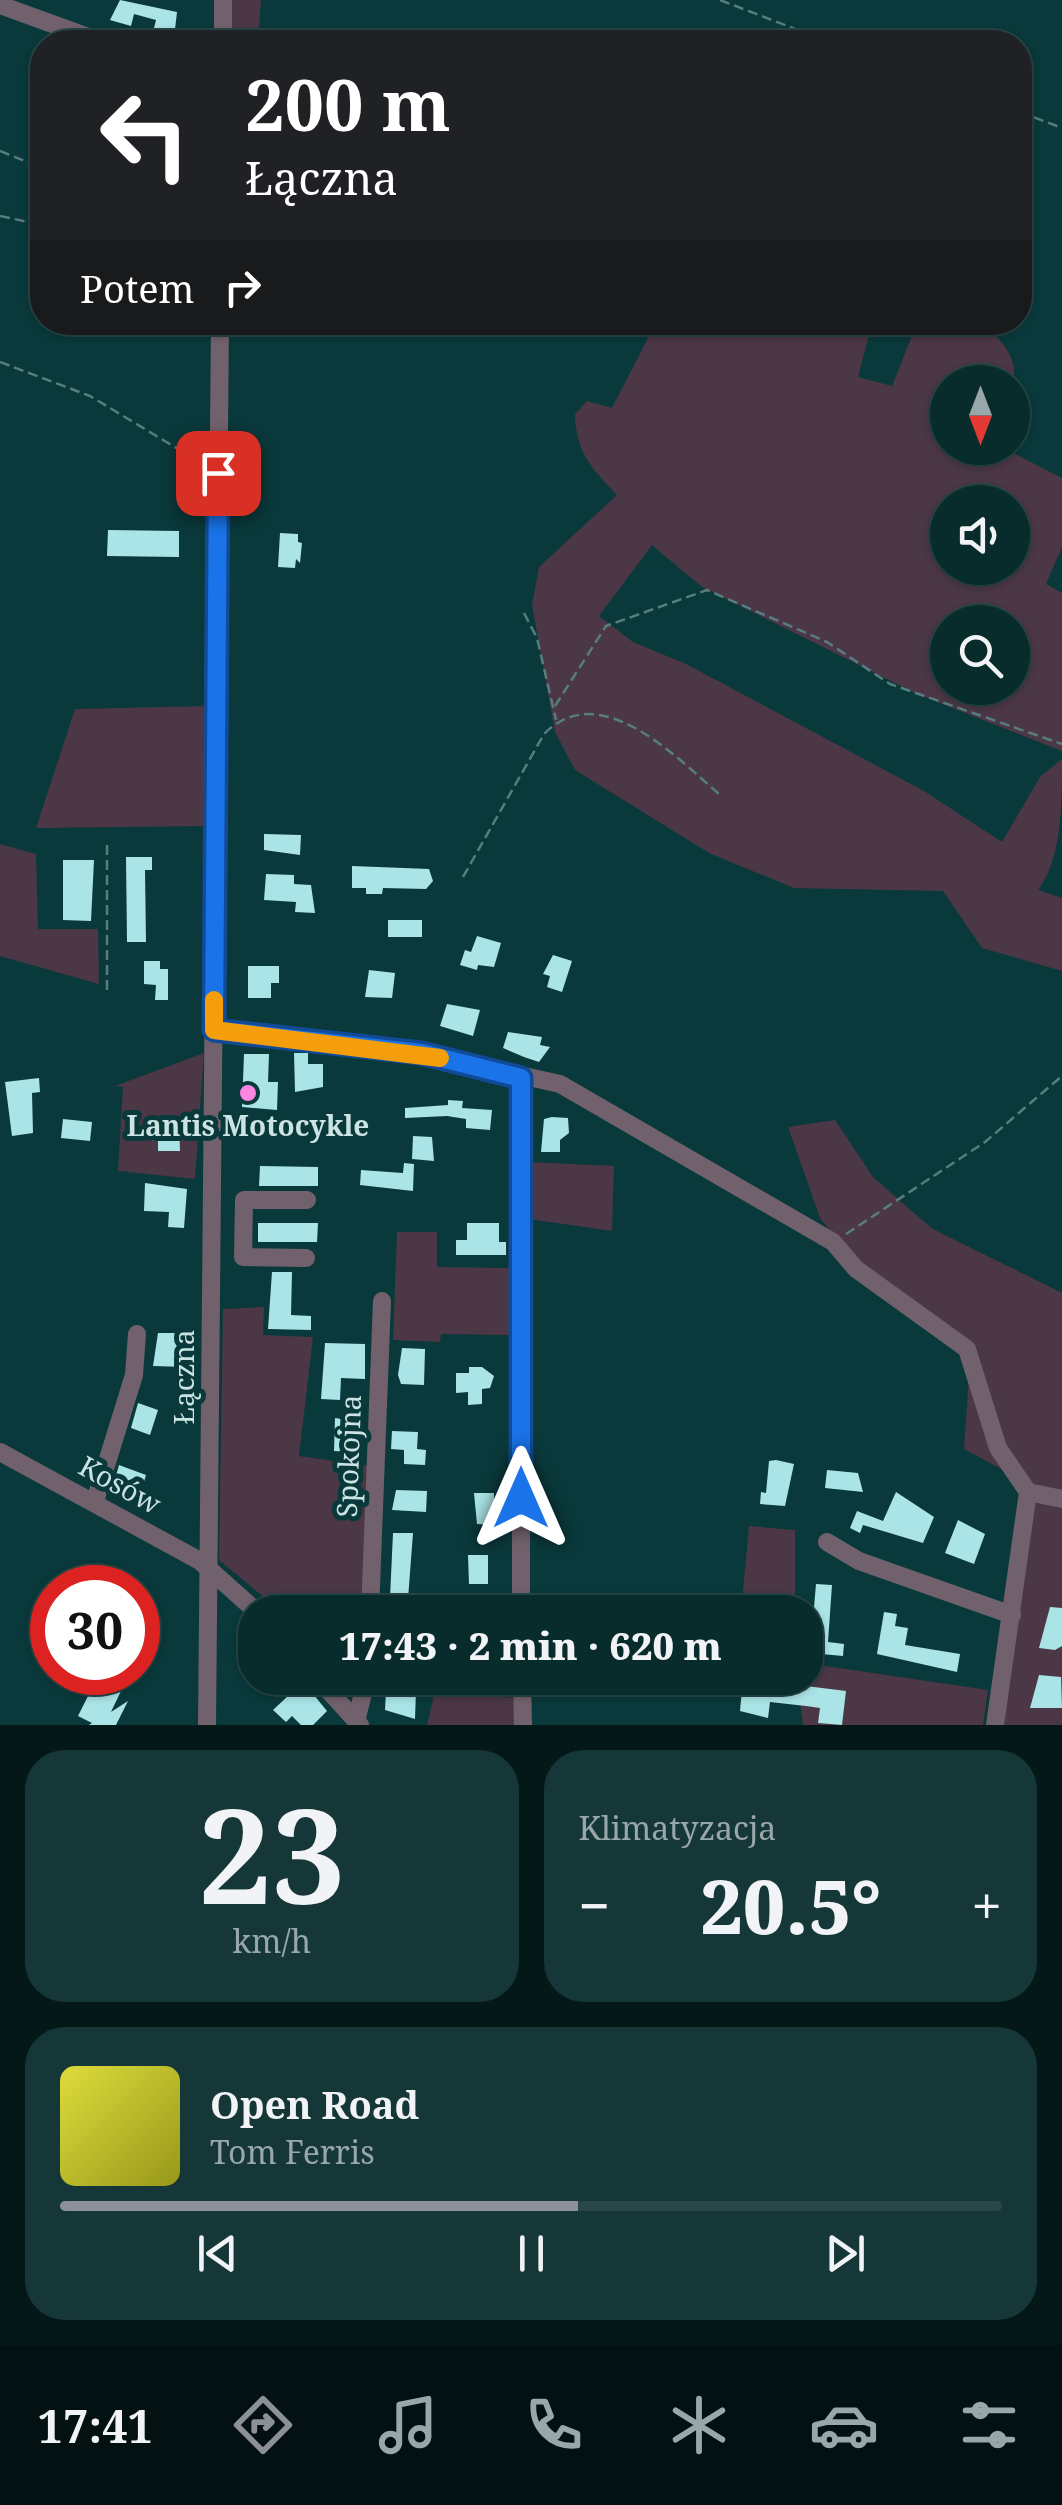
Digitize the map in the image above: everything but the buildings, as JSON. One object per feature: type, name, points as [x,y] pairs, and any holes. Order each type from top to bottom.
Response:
[{"type":"street","points":[[223,0],[223,30]]},
{"type":"street","points":[[0,6],[68,30]]},
{"type":"street","name":"Łączna","points":[[208,1725],[220,335]]},
{"type":"street","points":[[214,1030],[421,1053],[560,1084],[832,1242],[856,1269],[966,1348],[998,1448],[1028,1492],[995,1725]]},
{"type":"street","points":[[520,1595],[521,1078]]},
{"type":"street","points":[[213,1200],[307,1200]]},
{"type":"street","points":[[244,1200],[243,1257],[306,1258]]},
{"type":"street","name":"Spokojna","points":[[371,1595],[382,1301]]},
{"type":"street","points":[[95,1501],[134,1375],[137,1334]]},
{"type":"street","name":"Kosów","points":[[0,1452],[95,1501],[210,1570],[238,1595]]},
{"type":"street","points":[[1028,1492],[1062,1500]]},
{"type":"street","points":[[827,1542],[859,1561],[1012,1614]]},
{"type":"street","points":[[332,1695],[358,1723]]},
{"type":"street","points":[[358,1723],[364,1695]]},
{"type":"street","points":[[522,1695],[523,1725]]},
{"type":"path","points":[[720,0],[798,30]]},
{"type":"path","points":[[1032,117],[1062,128]]},
{"type":"path","points":[[0,151],[30,163]]},
{"type":"path","points":[[0,216],[30,222]]},
{"type":"path","points":[[0,362],[90,396],[218,473]]},
{"type":"path","points":[[555,706],[606,626],[707,590],[775,623],[827,642],[890,684],[1062,744]]},
{"type":"path","points":[[524,613],[536,638],[556,722]]},
{"type":"path","points":[[464,878],[544,734],[556,722],[597,714],[644,730],[719,794]]},
{"type":"path","points":[[107,845],[107,995]]},
{"type":"path","points":[[832,1242],[985,1142],[1062,1076]]},
{"type":"shaded area","points":[[231,0],[261,0],[259,30],[230,30]]},
{"type":"shaded area","points":[[646,335],[869,335],[858,377],[892,386],[912,335],[995,335],[1005,346],[1013,365],[930,365],[930,465],[1030,465],[1030,462],[1062,478],[1062,547],[1046,584],[1062,593],[1062,751],[945,705],[1030,705],[1030,605],[930,605],[930,699],[702,587],[652,545],[599,616],[633,642],[686,664],[924,791],[1002,842],[1040,777],[1062,759],[1056,847],[1038,890],[1062,898],[1062,971],[982,948],[943,891],[794,888],[709,853],[575,770],[555,732],[532,605],[539,567],[617,495],[587,459],[578,439],[575,414],[587,401],[612,408],[648,338]]},
{"type":"shaded area","points":[[207,706],[206,826],[36,828],[75,709]]},
{"type":"shaded area","points":[[0,844],[36,854],[38,929],[98,929],[99,984],[0,956]]},
{"type":"shaded area","points":[[204,1053],[195,1179],[118,1171],[123,1087],[115,1086]]},
{"type":"shaded area","points":[[835,1120],[873,1177],[931,1228],[1062,1293],[1062,1495],[1046,1493],[964,1449],[971,1347],[877,1290],[820,1218],[788,1127]]},
{"type":"shaded area","points":[[529,1162],[614,1166],[612,1231],[529,1219]]},
{"type":"shaded area","points":[[397,1232],[437,1232],[437,1267],[511,1268],[511,1335],[441,1334],[440,1342],[393,1340]]},
{"type":"shaded area","points":[[264,1307],[263,1335],[313,1337],[299,1456],[369,1466],[364,1595],[261,1595],[219,1560],[223,1309]]},
{"type":"shaded area","points":[[1035,1501],[1062,1507],[1062,1725],[1002,1725]]},
{"type":"shaded area","points":[[749,1526],[795,1530],[795,1595],[743,1595]]},
{"type":"shaded area","points":[[823,1666],[988,1690],[983,1725],[803,1725],[799,1695],[823,1695]]},
{"type":"shaded area","points":[[434,1695],[514,1698],[515,1725],[427,1725]]},
{"type":"slow traffic","points":[[214,1000],[214,1030],[298,1037],[440,1058]]},
{"type":"place","name":"Lantis Motocykle","points":[[248,1093]]},
{"type":"route","points":[[218,473],[214,1030],[421,1053],[521,1078],[521,1498]]}]
